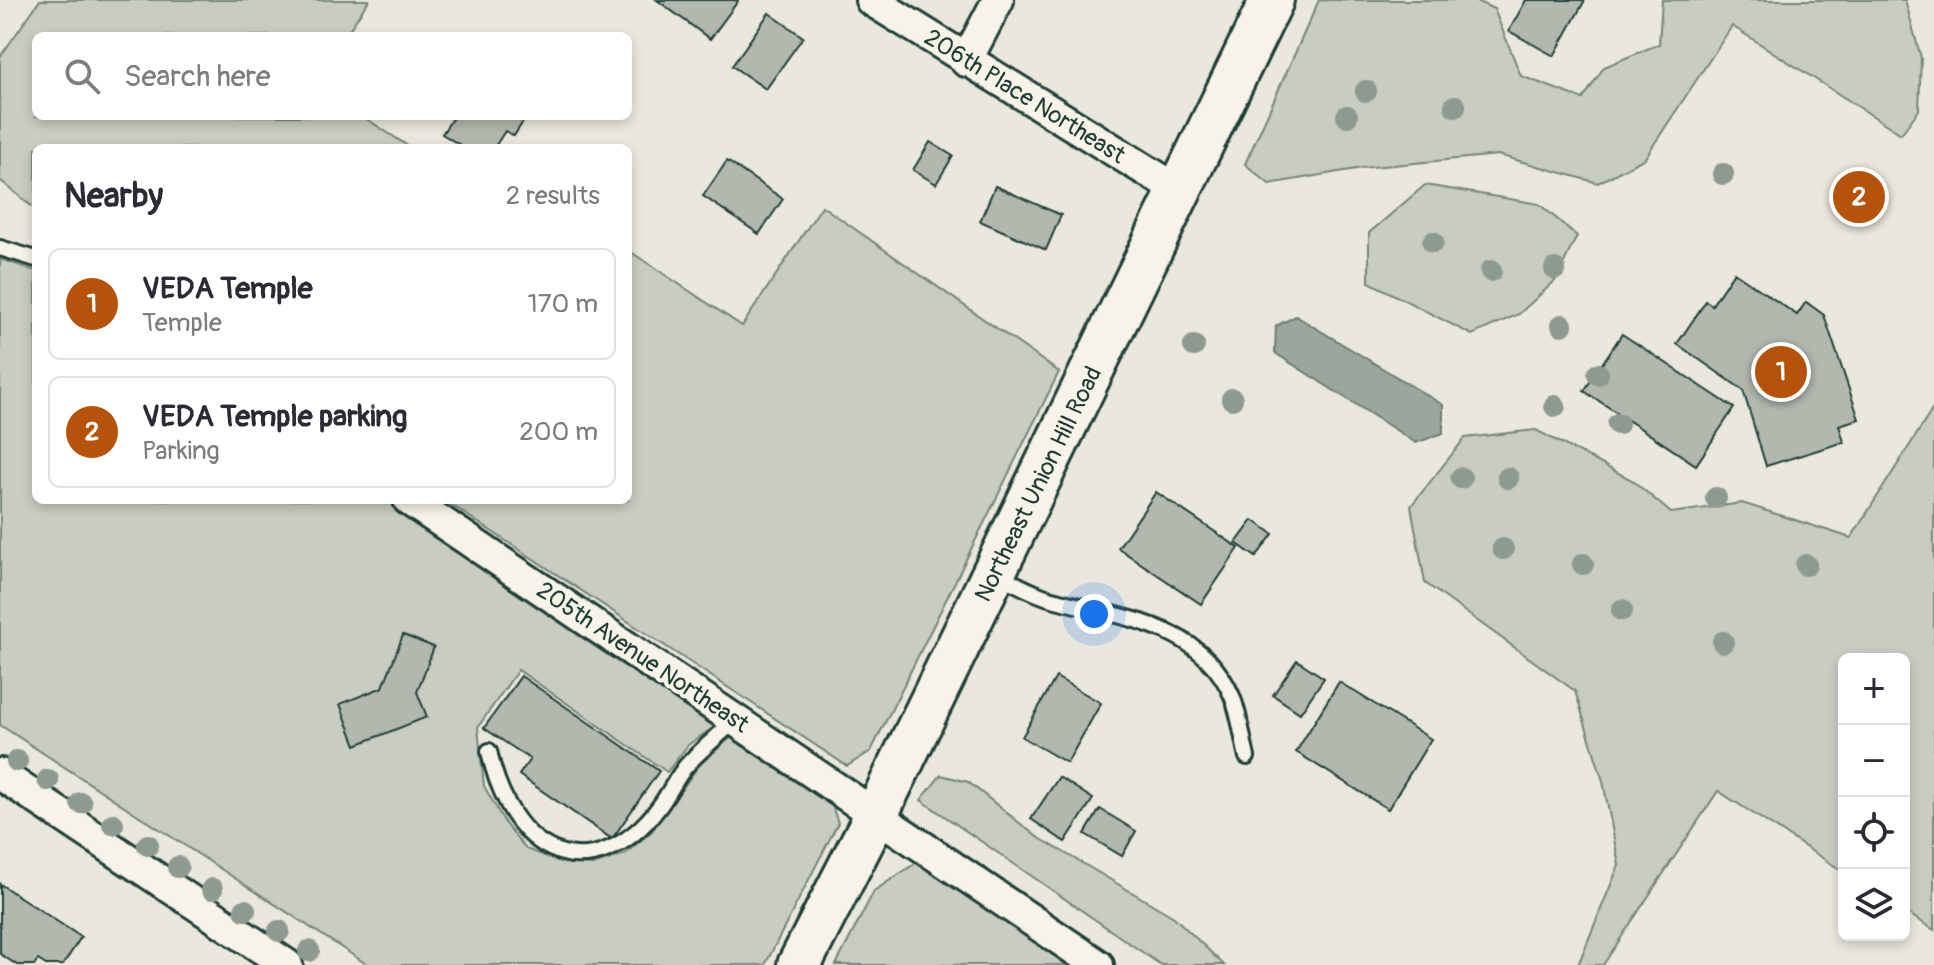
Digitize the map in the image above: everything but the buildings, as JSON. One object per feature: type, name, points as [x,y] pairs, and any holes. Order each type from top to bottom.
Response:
[{"type":"street","name":"206th Place Northeast","points":[[871,0],[1181,192]]},
{"type":"street","points":[[966,61],[998,0]]},
{"type":"street","name":"Northeast Union Hill Road","points":[[799,965],[877,813],[1272,0]]},
{"type":"street","name":"205th Avenue Northeast","points":[[415,504],[1098,965]]},
{"type":"street","points":[[0,774],[287,965]]},
{"type":"lane","points":[[0,248],[32,258]]},
{"type":"lane","points":[[994,573],[1047,597],[1131,616],[1191,645],[1219,672],[1233,698],[1247,757]]},
{"type":"lane","points":[[489,751],[501,791],[529,835],[551,849],[578,855],[602,854],[642,828],[684,768],[737,719]]},
{"type":"shaded area","points":[[40,0],[369,0],[348,32],[32,32],[32,120],[368,120],[405,144],[32,144],[32,207],[0,180],[0,57]]},
{"type":"shaded area","points":[[1319,0],[1474,0],[1494,9],[1521,76],[1583,99],[1604,67],[1659,44],[1662,0],[1905,0],[1921,58],[1919,110],[1901,134],[1732,26],[1645,158],[1598,183],[1498,155],[1362,168],[1269,184],[1245,164]]},
{"type":"shaded area","points":[[1425,185],[1539,204],[1577,236],[1555,281],[1519,314],[1472,335],[1369,282],[1369,233]]},
{"type":"shaded area","points":[[822,206],[1059,372],[871,751],[847,766],[450,504],[632,504],[632,253],[742,326]]},
{"type":"shaded area","points":[[0,259],[32,270],[32,504],[394,504],[720,723],[688,745],[667,772],[518,670],[478,727],[484,786],[506,825],[526,849],[564,863],[593,865],[625,854],[652,831],[699,765],[735,734],[829,797],[838,823],[765,965],[368,965],[0,725]]},
{"type":"shaded area","points":[[1296,316],[1443,405],[1443,433],[1416,443],[1275,353],[1276,326]]},
{"type":"shaded area","points":[[1934,407],[1934,930],[1910,915],[1910,653],[1838,653],[1838,868],[1718,791],[1603,965],[1578,965],[1619,865],[1603,781],[1575,691],[1425,583],[1411,506],[1465,438],[1536,430],[1632,480],[1671,513],[1742,503],[1851,538]]},
{"type":"shaded area","points":[[941,775],[968,782],[1036,836],[1174,917],[1224,965],[1161,965],[921,800]]},
{"type":"shaded area","points":[[919,861],[1067,965],[836,965],[874,891]]},
{"type":"place","name":"VEDA Temple parking","points":[[1859,197]]},
{"type":"place","name":"VEDA Temple","points":[[1781,372]]}]
